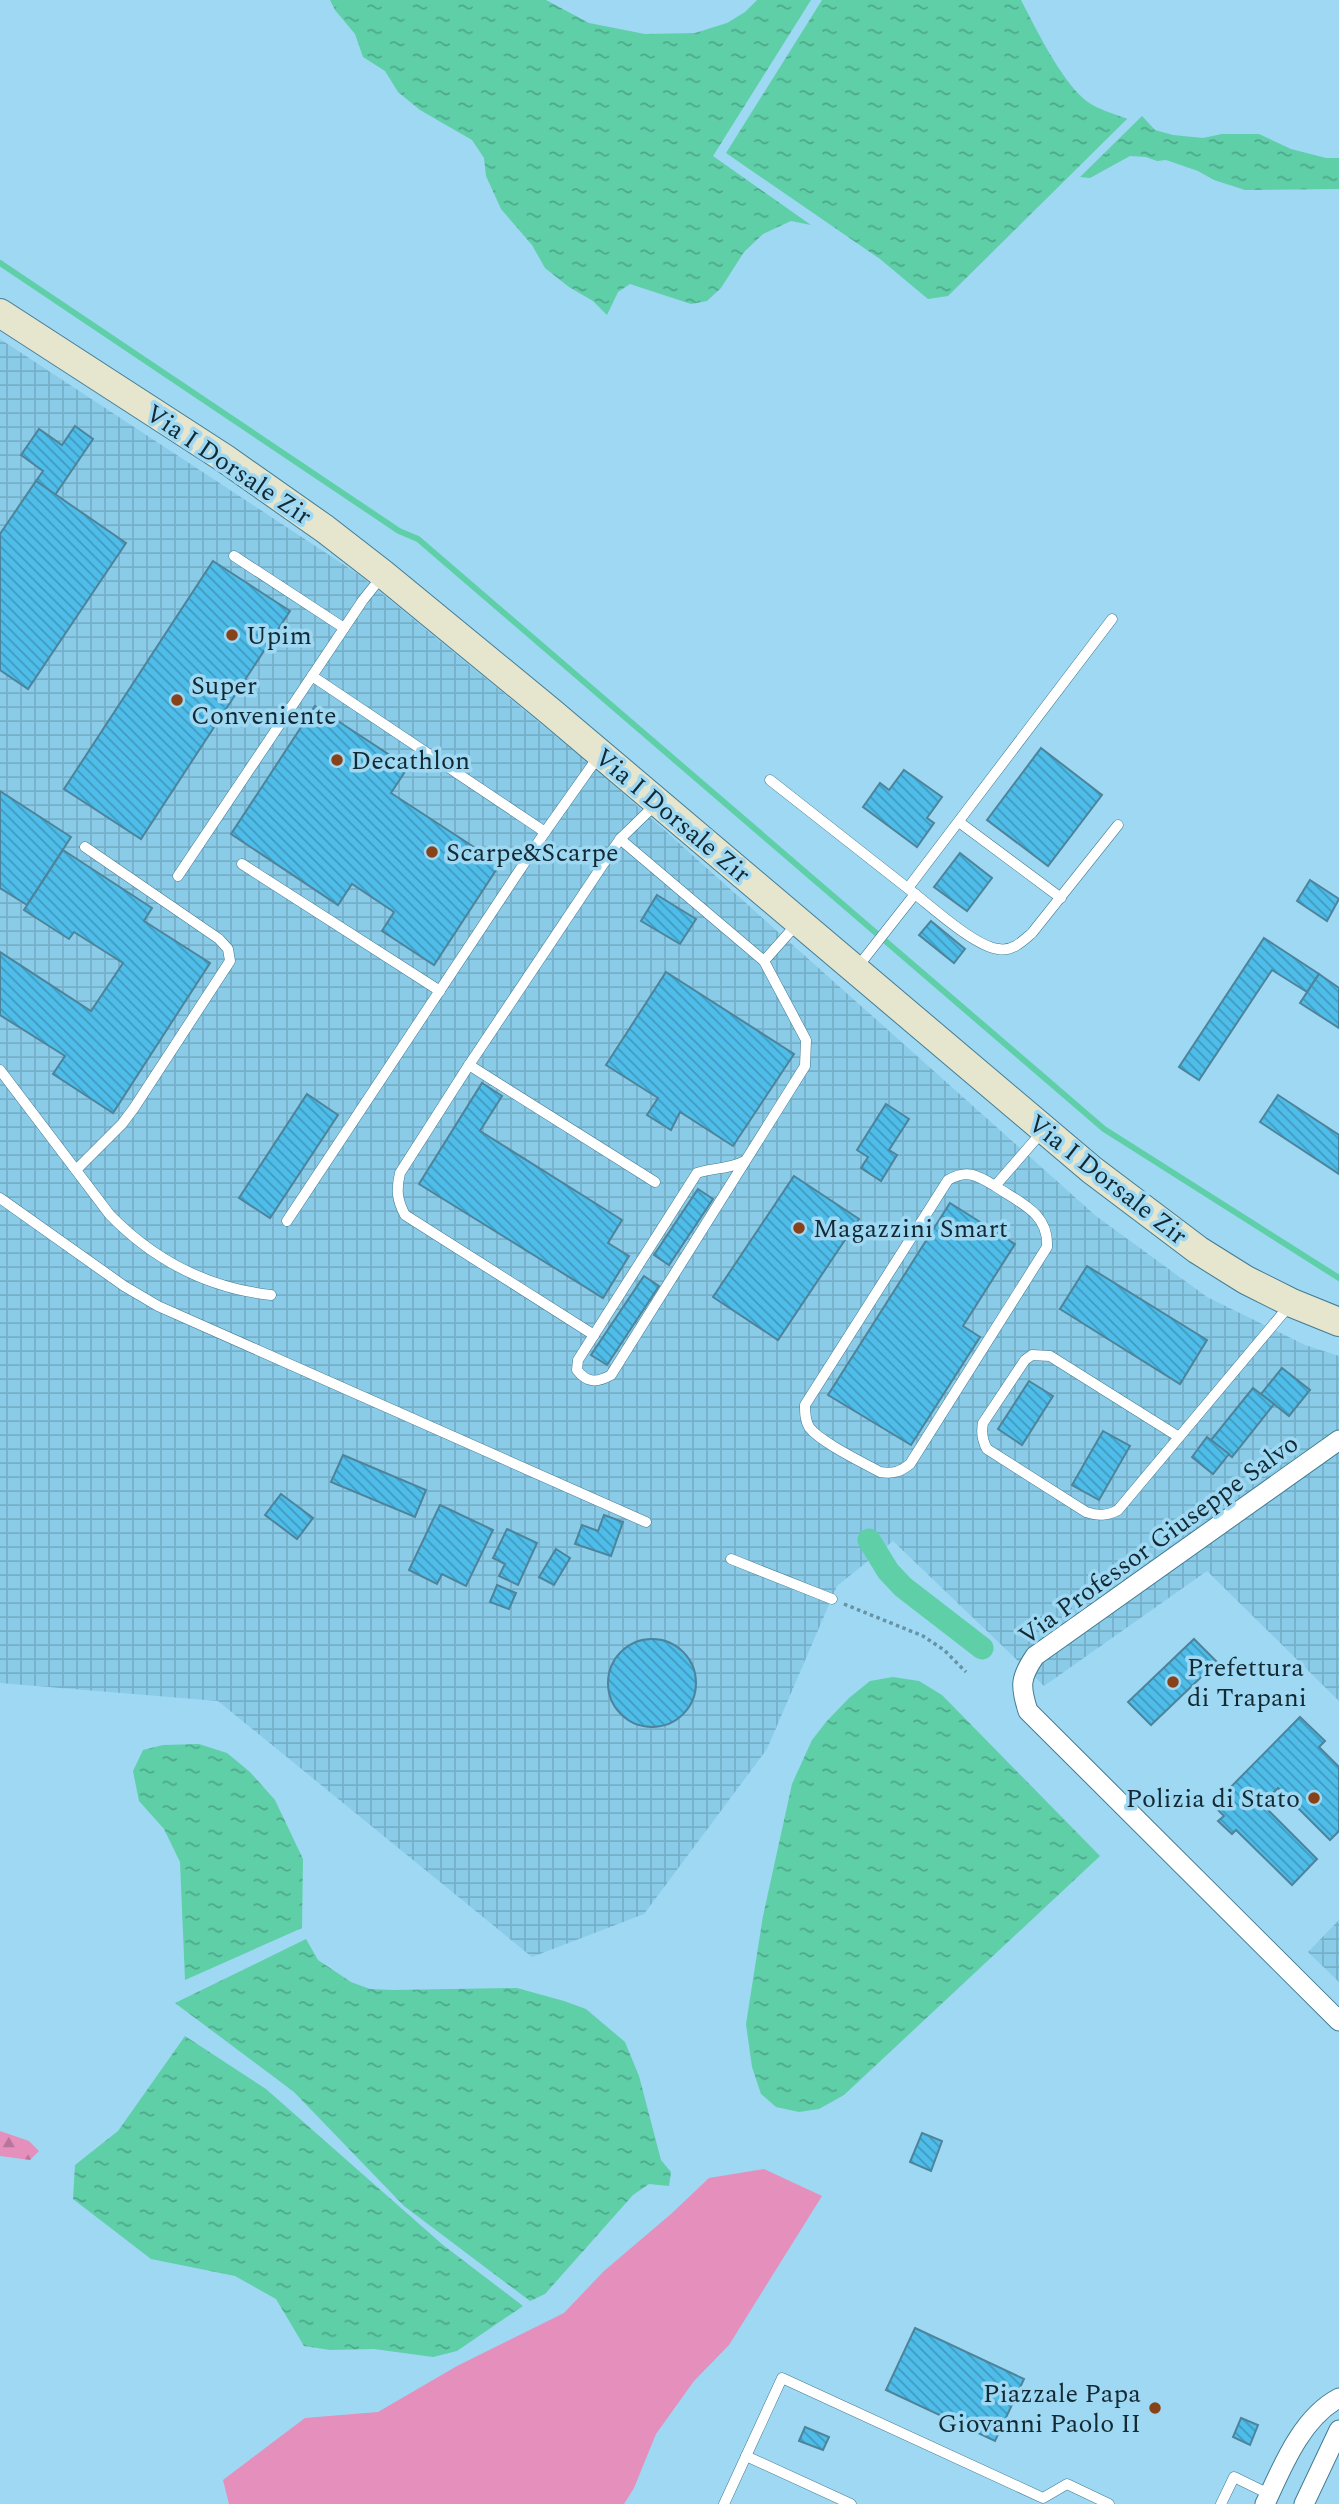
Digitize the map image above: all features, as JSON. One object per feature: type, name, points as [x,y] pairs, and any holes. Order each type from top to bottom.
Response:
[{"type":"main road","name":"Via I Dorsale Zir","points":[[0,313],[224,458],[325,529],[383,574],[658,802],[1093,1170],[1198,1250],[1246,1280],[1339,1322]]},
{"type":"street","name":"Via Professor Giuseppe Salvo","points":[[1339,1440],[1035,1656],[1024,1671],[1021,1690],[1028,1711],[1339,2021]]},
{"type":"street","points":[[1267,2499],[1305,2426],[1321,2408],[1339,2398]]},
{"type":"street","points":[[1304,2504],[1339,2430]]},
{"type":"lane","points":[[234,556],[344,628]]},
{"type":"lane","points":[[178,876],[383,574]]},
{"type":"lane","points":[[856,970],[959,822],[1112,619]]},
{"type":"lane","points":[[312,676],[545,832]]},
{"type":"lane","points":[[287,1221],[545,832],[600,754]]},
{"type":"lane","points":[[769,780],[979,942],[1000,950],[1019,945],[1032,933],[1118,825]]},
{"type":"lane","points":[[594,1335],[405,1215],[398,1203],[396,1188],[400,1173],[620,839],[658,802]]},
{"type":"lane","points":[[959,822],[1060,898]]},
{"type":"lane","points":[[620,839],[764,961],[806,1040],[805,1066],[611,1375],[601,1381],[591,1381],[583,1377],[577,1370],[578,1360],[697,1173],[708,1169],[732,1168],[745,1161]]},
{"type":"lane","points":[[76,1170],[122,1124],[134,1108],[230,961],[228,950],[219,939],[85,847]]},
{"type":"lane","points":[[242,864],[440,991]]},
{"type":"lane","points":[[764,961],[799,922]]},
{"type":"lane","points":[[470,1065],[655,1182]]},
{"type":"lane","points":[[0,1070],[110,1215],[129,1234],[175,1267],[212,1282],[250,1293],[271,1295]]},
{"type":"lane","points":[[995,1186],[1045,1129]]},
{"type":"lane","points":[[965,1172],[975,1174],[995,1186],[1038,1216],[1047,1235],[1047,1247],[910,1464],[890,1474],[880,1472],[817,1435],[808,1425],[805,1405],[948,1180],[965,1172]]},
{"type":"lane","points":[[0,1198],[124,1286],[158,1306],[646,1522]]},
{"type":"lane","points":[[1179,1437],[1050,1356],[1032,1355],[1025,1360],[983,1423],[982,1433],[987,1450],[1086,1512],[1097,1516],[1110,1514],[1118,1510],[1292,1303]]},
{"type":"lane","points":[[731,1559],[832,1599]]},
{"type":"lane","points":[[725,2504],[782,2378],[1042,2498]]},
{"type":"lane","points":[[746,2456],[851,2504]]},
{"type":"lane","points":[[1222,2504],[1234,2477],[1267,2499]]},
{"type":"lane","points":[[1031,2504],[1067,2484],[1109,2504]]},
{"type":"path","points":[[832,1599],[923,1636],[944,1650],[966,1672]]},
{"type":"shaded area","points":[[0,339],[358,574],[596,769],[1096,1216],[1207,1297],[1305,1345],[1339,1356],[1339,1701],[1207,1571],[1044,1686],[893,1541],[837,1586],[767,1749],[644,1914],[532,1957],[218,1701],[0,1683]]},
{"type":"shaded area","points":[[1339,1920],[1339,1982],[1308,1952]]},
{"type":"green space","points":[[0,2131],[29,2141],[39,2151],[30,2160],[0,2156]]},
{"type":"green space","points":[[764,2169],[822,2196],[729,2345],[694,2381],[656,2434],[634,2488],[624,2504],[229,2504],[223,2480],[305,2418],[378,2412],[457,2366],[564,2313],[604,2271],[709,2178]]},
{"type":"water","points":[[330,0],[546,0],[589,23],[645,34],[695,33],[727,23],[745,12],[757,0],[811,0],[713,156],[811,225],[791,221],[763,234],[744,252],[721,288],[707,301],[691,304],[630,284],[618,292],[607,315],[593,301],[545,268],[532,245],[501,209],[486,176],[484,158],[472,140],[420,110],[398,92],[385,71],[363,57],[355,34]]},
{"type":"water","points":[[822,0],[1021,0],[1071,85],[1091,104],[1127,119],[948,296],[928,299],[880,259],[726,153]]},
{"type":"water","points":[[1142,116],[1155,130],[1173,135],[1203,138],[1222,134],[1259,134],[1291,149],[1326,158],[1339,158],[1339,189],[1245,190],[1166,160],[1130,156],[1090,178],[1080,177]]},
{"type":"water","points":[[893,1677],[919,1681],[942,1695],[1100,1856],[844,2095],[819,2109],[799,2112],[776,2107],[761,2094],[752,2067],[746,2024],[763,1916],[792,1784],[812,1740],[826,1722],[870,1681]]},
{"type":"water","points":[[199,1744],[227,1753],[250,1772],[275,1800],[303,1859],[302,1928],[185,1980],[180,1862],[164,1829],[139,1801],[133,1771],[143,1750],[163,1745]]},
{"type":"water","points":[[306,1939],[318,1960],[351,1982],[370,1989],[517,1988],[586,2009],[625,2042],[639,2076],[661,2160],[671,2172],[669,2186],[649,2184],[633,2195],[545,2294],[530,2301],[404,2206],[294,2092],[175,2003]]},
{"type":"water","points":[[185,2036],[266,2089],[443,2245],[523,2306],[457,2351],[433,2357],[374,2349],[330,2350],[304,2346],[276,2299],[235,2276],[151,2259],[73,2199],[75,2165],[118,2131]]},
{"type":"building","points":[[75,426],[93,439],[55,495],[36,481],[43,471],[21,455],[39,429],[62,445]]},
{"type":"building","points":[[36,481],[126,543],[28,689],[0,670],[0,534]]},
{"type":"building","name":"Super Conveniente","points":[[213,561],[290,611],[141,839],[64,789]]},
{"type":"building","points":[[315,706],[408,767],[391,793],[500,864],[434,965],[382,931],[394,912],[352,884],[338,905],[231,834]]},
{"type":"building","points":[[1041,748],[1102,795],[1048,866],[987,820]]},
{"type":"building","points":[[904,770],[942,797],[927,818],[934,823],[917,847],[863,807],[880,783],[889,790]]},
{"type":"building","points":[[0,791],[71,837],[27,905],[0,888]]},
{"type":"building","points":[[63,850],[152,908],[144,921],[210,963],[113,1113],[53,1074],[65,1056],[0,1015],[0,952],[91,1011],[123,963],[74,932],[69,939],[24,910]]},
{"type":"building","points":[[960,853],[992,878],[967,911],[934,887]]},
{"type":"building","points":[[1310,880],[1339,899],[1327,921],[1297,901]]},
{"type":"building","points":[[657,895],[696,919],[680,944],[641,921]]},
{"type":"building","points":[[931,921],[965,949],[954,963],[919,935]]},
{"type":"building","points":[[1264,938],[1319,974],[1307,992],[1272,970],[1199,1080],[1179,1067]]},
{"type":"building","points":[[666,972],[794,1054],[733,1146],[680,1112],[671,1130],[647,1115],[658,1098],[606,1065]]},
{"type":"building","points":[[1319,974],[1339,988],[1339,1028],[1300,1003]]},
{"type":"building","points":[[482,1083],[502,1096],[480,1131],[622,1220],[608,1243],[629,1256],[603,1298],[419,1184]]},
{"type":"building","points":[[307,1094],[338,1115],[270,1218],[239,1198]]},
{"type":"building","points":[[1278,1095],[1339,1135],[1339,1174],[1260,1122]]},
{"type":"building","points":[[886,1104],[909,1119],[889,1150],[897,1155],[881,1181],[861,1168],[868,1157],[857,1150]]},
{"type":"building","points":[[794,1176],[859,1219],[778,1340],[713,1297]]},
{"type":"building","points":[[698,1189],[713,1199],[669,1265],[654,1255]]},
{"type":"building","points":[[950,1203],[1015,1244],[963,1326],[980,1337],[911,1445],[828,1395]]},
{"type":"building","points":[[1087,1266],[1207,1340],[1180,1384],[1060,1309]]},
{"type":"building","points":[[644,1276],[659,1286],[607,1365],[591,1355]]},
{"type":"building","points":[[1282,1368],[1310,1390],[1289,1416],[1261,1394]]},
{"type":"building","points":[[1029,1381],[1053,1396],[1022,1445],[998,1429]]},
{"type":"building","points":[[1253,1388],[1274,1404],[1232,1457],[1211,1440]]},
{"type":"building","points":[[1103,1431],[1130,1446],[1099,1500],[1072,1485]]},
{"type":"building","points":[[1207,1437],[1229,1454],[1213,1474],[1192,1457]]},
{"type":"building","points":[[343,1455],[426,1490],[415,1517],[331,1482]]},
{"type":"building","points":[[281,1494],[313,1518],[297,1539],[265,1515]]},
{"type":"building","points":[[440,1505],[493,1530],[466,1586],[442,1574],[437,1584],[409,1570]]},
{"type":"building","points":[[604,1515],[623,1522],[611,1556],[575,1544],[582,1525],[598,1531]]},
{"type":"building","points":[[507,1529],[537,1543],[518,1585],[499,1576],[505,1564],[493,1558]]},
{"type":"building","points":[[556,1549],[570,1558],[554,1585],[539,1577]]},
{"type":"building","points":[[497,1585],[516,1593],[509,1609],[490,1602]]},
{"type":"building","points":[[652,1639],[677,1646],[689,1658],[696,1683],[689,1708],[677,1720],[652,1727],[627,1720],[615,1708],[608,1683],[615,1658],[627,1646]]},
{"type":"building","name":"Prefettura di Trapani","points":[[1194,1639],[1217,1662],[1151,1725],[1128,1702]]},
{"type":"building","name":"Polizia di Stato","points":[[1300,1717],[1325,1741],[1319,1747],[1339,1767],[1339,1831],[1330,1840],[1278,1788],[1262,1804],[1317,1859],[1292,1885],[1236,1830],[1232,1834],[1218,1821],[1224,1816],[1213,1805]]},
{"type":"building","points":[[922,2133],[942,2141],[931,2171],[910,2162]]},
{"type":"building","points":[[915,2328],[1024,2379],[995,2441],[886,2390]]},
{"type":"building","points":[[1241,2418],[1258,2425],[1250,2445],[1233,2437]]},
{"type":"building","points":[[805,2427],[829,2437],[823,2450],[799,2441]]},
{"type":"waterway","points":[[0,263],[399,531],[418,539],[1104,1129],[1339,1278]]},
{"type":"waterway","points":[[869,1540],[888,1571],[903,1587],[982,1648]]},
{"type":"place","name":"Upim","points":[[232,635]]},
{"type":"place","name":"Super Conveniente","points":[[177,700]]},
{"type":"place","name":"Decathlon","points":[[337,760]]},
{"type":"place","name":"Scarpe&Scarpe","points":[[432,852]]},
{"type":"place","name":"Magazzini Smart","points":[[799,1228]]},
{"type":"place","name":"Prefettura di Trapani","points":[[1173,1682]]},
{"type":"place","name":"Polizia di Stato","points":[[1314,1798]]},
{"type":"place","name":"Piazzale Papa Giovanni Paolo II","points":[[1155,2408]]}]
